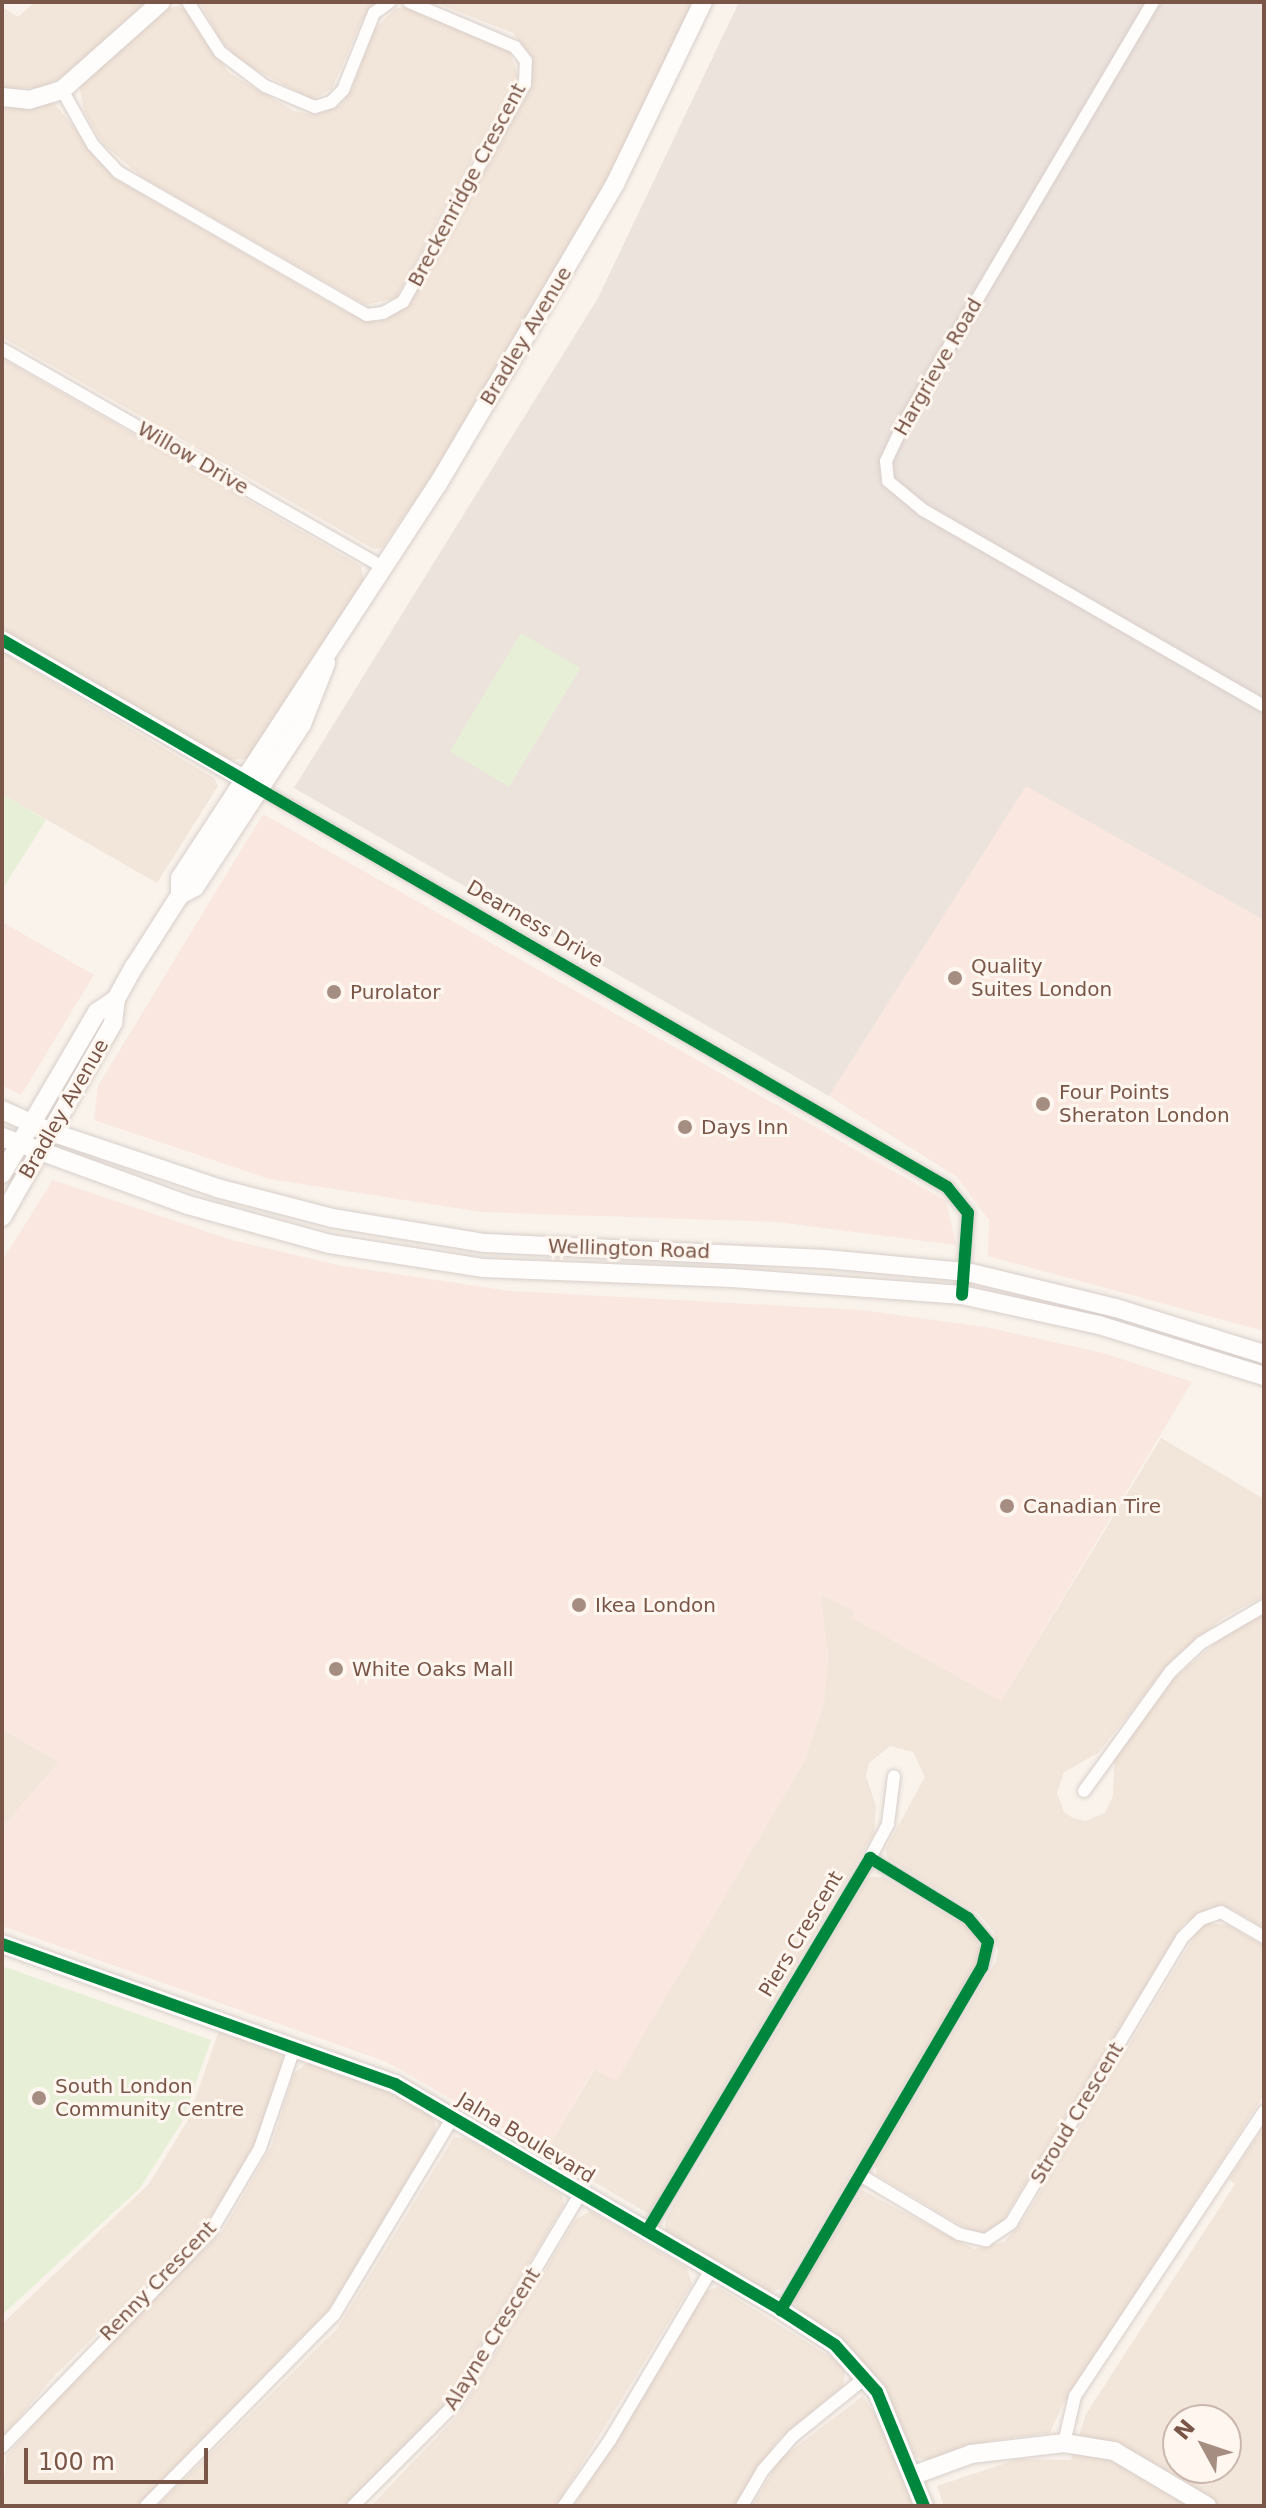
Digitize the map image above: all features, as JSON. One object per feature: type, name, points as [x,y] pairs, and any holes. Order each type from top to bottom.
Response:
[{"type":"main road","points":[[2,97],[29,100],[62,90],[161,2]]},
{"type":"main road","name":"Bradley Avenue","points":[[2,1174],[10,1141],[30,1124],[97,1012],[116,999],[180,895],[195,887],[252,784],[315,700],[327,657],[438,484],[615,184],[703,2]]},
{"type":"main road","name":"Dearness Drive","points":[[2,640],[252,784]]},
{"type":"main road","name":"Bradley Avenue","points":[[2,1217],[113,1023],[116,999]]},
{"type":"main road","name":"Wellington Road","points":[[2,1110],[51,1132],[217,1188],[318,1215],[474,1242],[879,1262],[967,1272],[1116,1308],[1264,1354]]},
{"type":"main road","name":"Wellington Road","points":[[10,1141],[188,1205],[330,1244],[472,1266],[962,1295],[1099,1325],[1264,1376]]},
{"type":"main road","points":[[472,1266],[474,1242]]},
{"type":"main road","name":"Jalna Boulevard","points":[[2,1944],[395,2084],[781,2310],[835,2345],[866,2377],[914,2475],[924,2506]]},
{"type":"main road","points":[[914,2475],[971,2454],[1064,2443],[1114,2451],[1207,2506]]},
{"type":"street","points":[[188,2],[220,52],[265,86],[315,107],[331,102],[343,90],[374,13],[390,2]]},
{"type":"street","name":"Breckenridge Crescent","points":[[62,90],[93,145],[118,172],[367,315],[383,313],[403,302],[525,84],[526,61],[515,47],[409,2]]},
{"type":"street","name":"Hargrieve Road","points":[[1153,2],[905,421],[886,461],[888,481],[923,510],[1264,706]]},
{"type":"street","name":"Willow Drive","points":[[2,349],[383,567]]},
{"type":"street","name":"Dearness Drive","points":[[252,784],[947,1187],[968,1213],[967,1272],[962,1295]]},
{"type":"street","points":[[1084,1791],[1170,1672],[1201,1643],[1264,1606]]},
{"type":"street","name":"Piers Crescent","points":[[647,2231],[870,1858],[888,1824],[894,1776]]},
{"type":"street","points":[[781,2310],[982,1967],[988,1942],[968,1918],[870,1858]]},
{"type":"street","name":"Stroud Crescent","points":[[860,2175],[959,2234],[986,2240],[1011,2223],[1182,1938],[1201,1919],[1221,1912],[1264,1937]]},
{"type":"street","name":"Renny Crescent","points":[[2,2447],[211,2231],[260,2148],[295,2046]]},
{"type":"street","points":[[1064,2443],[1075,2396],[1264,2111]]},
{"type":"street","points":[[146,2506],[334,2315],[453,2117]]},
{"type":"street","name":"Alayne Crescent","points":[[353,2506],[455,2404],[580,2194]]},
{"type":"street","points":[[564,2506],[610,2440],[712,2268]]},
{"type":"street","points":[[742,2506],[763,2470],[793,2436],[866,2377]]},
{"type":"shaded area","points":[[35,2],[146,2],[62,78],[40,88],[2,89],[2,7],[18,17]]},
{"type":"shaded area","points":[[200,2],[375,2],[361,22],[332,89],[312,99],[239,61],[219,38]]},
{"type":"shaded area","points":[[434,2],[696,2],[590,212],[457,440],[382,548],[374,549],[2,337],[2,107],[54,103],[116,179],[346,312],[377,322],[408,306],[531,88],[532,57],[513,33]]},
{"type":"shaded area","points":[[739,2],[1264,2],[1264,920],[1026,786],[829,1096],[294,788],[598,298]]},
{"type":"shaded area","points":[[178,6],[189,12],[229,73],[294,111],[315,115],[339,106],[351,91],[374,30],[395,9],[405,6],[509,49],[518,76],[396,298],[366,305],[143,178],[103,144],[84,111],[79,84],[165,9]]},
{"type":"shaded area","points":[[2,358],[361,566],[364,581],[248,759],[225,760],[2,632]]},
{"type":"shaded area","points":[[2,652],[214,778],[218,786],[157,883],[2,794]]},
{"type":"shaded area","points":[[1026,785],[1264,920],[1264,1331],[988,1256],[989,1220],[957,1177],[829,1096]]},
{"type":"shaded area","points":[[263,814],[946,1201],[956,1245],[777,1222],[482,1212],[270,1179],[94,1120],[98,1086]]},
{"type":"shaded area","points":[[2,922],[94,975],[21,1095],[2,1085]]},
{"type":"shaded area","points":[[53,1180],[231,1240],[342,1266],[510,1291],[860,1310],[985,1327],[1103,1353],[1192,1382],[1001,1701],[852,1618],[855,1612],[821,1595],[828,1657],[824,1702],[805,1760],[616,2082],[594,2069],[545,2153],[387,2062],[2,1926],[2,1828],[59,1762],[2,1729],[2,1261]]},
{"type":"shaded area","points":[[1161,1438],[1264,1499],[1264,1596],[1223,1618],[1173,1659],[1098,1753],[1064,1772],[1057,1793],[1064,1812],[1073,1818],[1086,1821],[1105,1813],[1113,1796],[1115,1754],[1171,1681],[1225,1635],[1264,1610],[1264,1928],[1230,1908],[1212,1907],[1183,1924],[1002,2222],[986,2233],[974,2233],[877,2175],[875,2165],[996,1961],[998,1950],[994,1932],[979,1914],[887,1858],[886,1848],[925,1777],[913,1752],[890,1746],[869,1763],[866,1776],[876,1806],[874,1833],[649,2214],[545,2153],[595,2069],[616,2081],[805,1760],[824,1702],[828,1657],[820,1594],[855,1612],[853,1618],[1001,1701]]},
{"type":"shaded area","points":[[2,1729],[59,1762],[2,1828]]},
{"type":"shaded area","points":[[868,1877],[883,1877],[973,1930],[981,1951],[978,1961],[782,2289],[764,2293],[665,2233],[666,2218]]},
{"type":"shaded area","points":[[1207,1923],[1228,1925],[1264,1946],[1264,2095],[1062,2406],[1050,2433],[990,2441],[932,2461],[916,2457],[880,2385],[799,2313],[794,2301],[798,2291],[862,2190],[974,2249],[1004,2242],[1024,2219],[1199,1929]]},
{"type":"shaded area","points":[[219,2031],[278,2051],[283,2061],[254,2148],[202,2231],[55,2375],[2,2438],[2,2324],[149,2184],[187,2122]]},
{"type":"shaded area","points":[[310,2061],[381,2087],[432,2116],[436,2125],[435,2135],[331,2307],[138,2506],[2,2506],[6,2457],[89,2361],[222,2232],[271,2147],[294,2073]]},
{"type":"shaded area","points":[[1264,2126],[1264,2506],[944,2506],[937,2486],[1018,2459],[1071,2460],[1086,2414],[1235,2184],[1229,2179]]},
{"type":"shaded area","points":[[454,2137],[465,2138],[562,2195],[564,2205],[439,2414],[347,2506],[157,2506],[337,2329]]},
{"type":"shaded area","points":[[590,2211],[687,2268],[692,2284],[556,2506],[371,2506],[460,2413],[575,2220]]},
{"type":"shaded area","points":[[718,2287],[837,2361],[845,2370],[843,2387],[778,2440],[734,2506],[574,2506],[698,2303],[706,2291]]},
{"type":"shaded area","points":[[863,2396],[890,2438],[913,2506],[752,2506],[780,2459]]},
{"type":"green space","points":[[521,633],[580,669],[509,787],[450,751]]},
{"type":"green space","points":[[2,794],[46,820],[2,890]]},
{"type":"green space","points":[[2,1966],[211,2040],[182,2122],[140,2188],[2,2315]]},
{"type":"cycle path","points":[[2,640],[947,1187],[968,1213],[962,1295]]},
{"type":"cycle path","points":[[647,2231],[870,1858],[968,1918],[988,1942],[982,1967],[781,2310]]},
{"type":"cycle path","points":[[2,1944],[395,2084],[781,2310],[835,2345],[877,2392],[924,2506]]},
{"type":"place","name":"Quality Suites London","points":[[955,978]]},
{"type":"place","name":"Purolator","points":[[334,992]]},
{"type":"place","name":"Four Points Sheraton London","points":[[1043,1104]]},
{"type":"place","name":"Days Inn","points":[[685,1127]]},
{"type":"place","name":"Canadian Tire","points":[[1007,1506]]},
{"type":"place","name":"Ikea London","points":[[579,1605]]},
{"type":"place","name":"White Oaks Mall","points":[[336,1669]]},
{"type":"place","name":"South London Community Centre","points":[[39,2098]]}]
